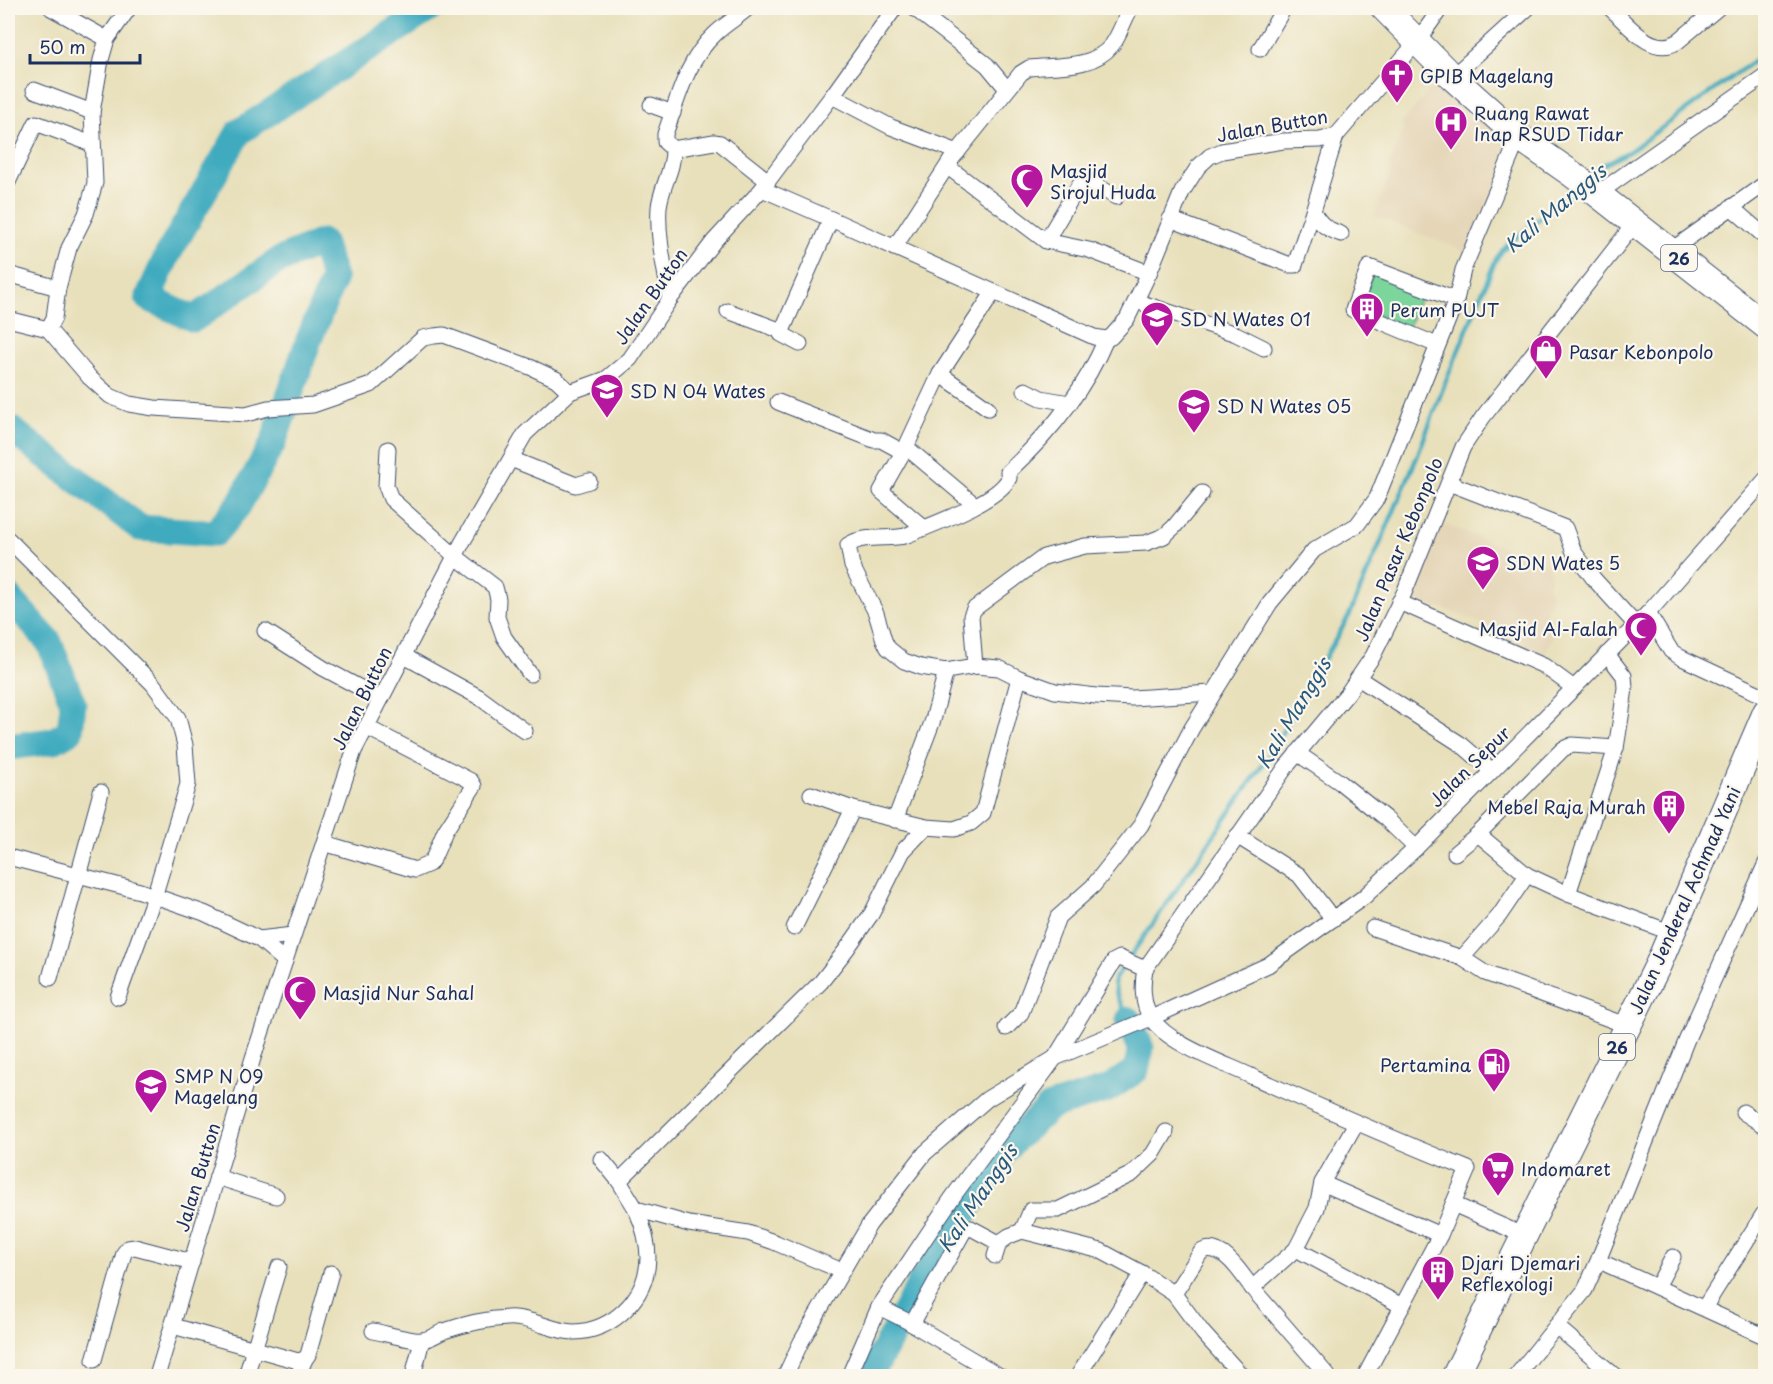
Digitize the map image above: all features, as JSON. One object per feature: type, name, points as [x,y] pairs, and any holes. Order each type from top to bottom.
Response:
[{"type":"highway","name":"26","points":[[1384,8],[1416,43],[1519,137],[1572,174],[1766,326]]},
{"type":"highway","name":"Jalan Jenderal Achmad Yani","points":[[1455,1377],[1628,1026],[1671,933],[1766,712]]},
{"type":"street","points":[[51,8],[107,39]]},
{"type":"street","points":[[48,329],[54,318],[58,288],[69,248],[86,214],[93,189],[92,112],[101,60],[107,39],[129,8]]},
{"type":"street","points":[[673,149],[665,142],[665,134],[682,84],[694,58],[715,34],[748,8]]},
{"type":"street","name":"Jalan Button","points":[[158,1377],[217,1177],[354,751],[456,556],[525,434],[570,392],[606,379],[630,359],[670,299],[714,241],[765,185],[895,8]]},
{"type":"street","points":[[914,8],[987,65],[1007,89]]},
{"type":"street","points":[[1260,49],[1284,8]]},
{"type":"street","name":"Jalan Button","points":[[946,671],[921,667],[904,661],[888,648],[876,613],[852,566],[848,545],[879,537],[895,538],[924,528],[975,505],[1004,488],[1009,478],[1008,472],[1032,450],[1069,403],[1089,375],[1106,339],[1118,331],[1136,301],[1190,177],[1210,156],[1222,152],[1283,141],[1336,136],[1416,43],[1441,8]]},
{"type":"street","points":[[1452,77],[1528,8]]},
{"type":"street","points":[[1610,8],[1650,44],[1662,47],[1677,42],[1718,8]]},
{"type":"street","points":[[894,248],[955,156],[1021,73],[1029,68],[1089,62],[1100,57],[1113,44],[1128,9]]},
{"type":"street","points":[[1595,192],[1766,75]]},
{"type":"street","points":[[34,90],[92,112]]},
{"type":"street","points":[[832,96],[891,127],[955,156]]},
{"type":"street","points":[[651,105],[673,113]]},
{"type":"street","points":[[8,182],[13,159],[36,123],[92,144]]},
{"type":"street","points":[[1170,219],[1295,265],[1336,136]]},
{"type":"street","points":[[1006,1028],[1021,1013],[1058,917],[1093,886],[1141,825],[1212,693],[1270,603],[1314,550],[1357,525],[1377,498],[1456,300],[1462,270],[1519,137]]},
{"type":"street","points":[[673,149],[720,143],[765,185],[831,219],[993,293],[1094,337],[1106,339]]},
{"type":"street","points":[[670,299],[659,230],[659,208],[672,162],[673,149]]},
{"type":"street","points":[[955,156],[950,165],[952,170],[1046,241],[1089,250],[1149,273]]},
{"type":"street","points":[[1046,241],[1081,182],[1087,180],[1116,197]]},
{"type":"street","points":[[1670,251],[1766,183]]},
{"type":"street","points":[[1731,207],[1761,233],[1766,234]]},
{"type":"street","points":[[1313,211],[1326,228],[1341,234]]},
{"type":"street","points":[[800,344],[781,334],[831,219]]},
{"type":"street","name":"Jalan Pasar Kebonpolo","points":[[1055,1058],[1114,961],[1120,958],[1137,965],[1237,836],[1297,753],[1374,656],[1399,602],[1463,447],[1483,417],[1635,223]]},
{"type":"street","points":[[1437,345],[1353,310],[1369,267],[1456,300]]},
{"type":"street","points":[[8,274],[58,288]]},
{"type":"street","points":[[924,528],[881,490],[904,450],[940,374],[993,293]]},
{"type":"street","points":[[1136,301],[1236,334],[1264,348]]},
{"type":"street","points":[[729,311],[782,331]]},
{"type":"street","points":[[8,319],[48,329],[90,378],[110,396],[129,404],[193,412],[236,414],[246,414],[268,408],[313,405],[371,385],[423,338],[444,335],[530,367],[556,379],[570,392]]},
{"type":"street","points":[[940,374],[988,408]]},
{"type":"street","points":[[1025,390],[1041,398],[1069,403]]},
{"type":"street","points":[[778,402],[904,450],[975,505]]},
{"type":"street","points":[[388,449],[386,486],[391,499],[495,587],[498,599],[497,617],[504,637],[530,674]]},
{"type":"street","points":[[511,459],[576,485],[589,481]]},
{"type":"street","name":"Jalan Sepur","points":[[785,1377],[801,1342],[869,1225],[925,1153],[987,1099],[1055,1058],[1122,1031],[1268,965],[1364,897],[1416,848],[1648,613],[1766,479]]},
{"type":"street","points":[[1449,483],[1564,528],[1574,552],[1594,579],[1635,625]]},
{"type":"street","points":[[975,666],[971,616],[974,609],[992,595],[1038,560],[1056,552],[1085,546],[1135,544],[1155,540],[1174,527],[1202,493]]},
{"type":"street","points":[[8,539],[153,684],[178,717],[185,745],[188,784],[154,897],[118,997]]},
{"type":"street","points":[[1399,602],[1544,666],[1574,688]]},
{"type":"street","points":[[1648,613],[1671,651],[1766,696]]},
{"type":"street","points":[[266,631],[323,668],[381,699]]},
{"type":"street","points":[[1568,894],[1616,748],[1625,682],[1619,668],[1607,654]]},
{"type":"street","points":[[404,656],[479,697],[525,731]]},
{"type":"street","points":[[903,851],[899,821],[933,720],[946,671],[975,666],[999,668],[1055,691],[1096,696],[1132,698],[1212,693]]},
{"type":"street","points":[[811,794],[854,809],[926,827],[954,830],[971,823],[983,813],[1019,678]]},
{"type":"street","points":[[1358,678],[1462,745],[1492,771]]},
{"type":"street","points":[[324,843],[416,870],[429,864],[434,857],[445,831],[474,786],[471,781],[366,728]]},
{"type":"street","points":[[1455,853],[1478,834],[1563,749],[1572,745],[1616,748]]},
{"type":"street","points":[[1297,753],[1341,783],[1386,819],[1416,848]]},
{"type":"street","points":[[50,978],[80,876],[101,792]]},
{"type":"street","points":[[794,928],[854,809]]},
{"type":"street","points":[[619,1181],[821,982],[872,913],[903,851],[926,827]]},
{"type":"street","points":[[1478,834],[1527,875],[1568,894],[1671,933]]},
{"type":"street","points":[[1237,836],[1299,875],[1334,919]]},
{"type":"street","points":[[8,857],[204,913],[260,939],[285,961]]},
{"type":"street","points":[[1520,1375],[1585,1290],[1687,1039],[1766,863]]},
{"type":"street","points":[[1462,958],[1499,916],[1527,875]]},
{"type":"street","points":[[1373,928],[1462,958],[1485,973],[1628,1026]]},
{"type":"street","points":[[260,939],[293,935]]},
{"type":"street","points":[[1137,965],[1145,999],[1146,1020],[1175,1041],[1356,1123],[1468,1169],[1440,1235],[1365,1377]]},
{"type":"street","points":[[849,1377],[882,1309],[951,1198],[1055,1058]]},
{"type":"street","points":[[1743,1112],[1766,1127]]},
{"type":"street","points":[[1252,1288],[1296,1249],[1317,1208],[1322,1183],[1356,1123]]},
{"type":"street","points":[[1022,1231],[1031,1210],[1059,1210],[1132,1174],[1153,1154],[1166,1132]]},
{"type":"street","points":[[373,1331],[422,1340],[475,1322],[510,1317],[572,1332],[595,1330],[613,1321],[637,1295],[643,1283],[648,1260],[643,1226],[636,1209],[619,1181],[601,1159]]},
{"type":"street","points":[[217,1177],[276,1196]]},
{"type":"street","points":[[1322,1183],[1440,1235]]},
{"type":"street","points":[[1454,1204],[1525,1236]]},
{"type":"street","points":[[636,1209],[689,1224],[748,1233],[842,1271]]},
{"type":"street","points":[[1704,1308],[1764,1216]]},
{"type":"street","points":[[910,1323],[964,1229],[971,1228],[997,1250],[1009,1236],[1022,1231],[1101,1251],[1142,1273],[1174,1294],[1203,1333],[1242,1377]]},
{"type":"street","points":[[94,1360],[124,1253],[128,1248],[135,1247],[192,1262]]},
{"type":"street","points":[[1174,1294],[1201,1252],[1209,1249],[1216,1251],[1233,1262],[1252,1288],[1328,1377]]},
{"type":"street","points":[[1296,1249],[1402,1306]]},
{"type":"street","points":[[1657,1287],[1673,1257]]},
{"type":"street","points":[[1608,1265],[1766,1337]]},
{"type":"street","points":[[246,1377],[279,1266]]},
{"type":"street","points":[[1078,1377],[1142,1273]]},
{"type":"street","points":[[298,1377],[308,1355],[331,1274]]},
{"type":"street","points":[[882,1309],[910,1323],[1000,1377]]},
{"type":"street","points":[[173,1326],[298,1361],[305,1359]]},
{"type":"street","points":[[1556,1326],[1615,1377]]},
{"type":"street","points":[[413,1377],[422,1340]]},
{"type":"shaded area","name":"Ruang Rawat Inap RSUD Tidar","points":[[1441,77],[1515,136],[1467,252],[1374,216],[1392,169],[1389,167],[1404,127],[1400,125]]},
{"type":"shaded area","name":"SDN Wates 5","points":[[1441,523],[1548,565],[1551,576],[1548,585],[1552,596],[1544,618],[1547,619],[1544,628],[1554,632],[1546,653],[1524,644],[1525,640],[1440,607],[1439,609],[1412,599]]},
{"type":"green space","points":[[1373,272],[1422,292],[1408,328],[1359,308]]},
{"type":"waterway","points":[[8,427],[140,528],[215,533],[238,506],[273,443],[308,342],[334,278],[322,242],[278,261],[194,319],[148,298],[168,254],[239,132],[431,8]]},
{"type":"waterway","name":"Kali Manggis","points":[[1589,177],[1603,165],[1630,151],[1766,52]]},
{"type":"waterway","name":"Kali Manggis","points":[[1129,1020],[1116,993],[1114,980],[1268,757],[1349,616],[1417,457],[1496,259],[1505,247],[1576,188]]},
{"type":"waterway","points":[[8,596],[49,642],[73,704],[70,731],[53,741],[8,747]]},
{"type":"waterway","name":"Kali Manggis","points":[[870,1376],[922,1280],[1008,1146],[1050,1107],[1108,1089],[1136,1070],[1141,1048],[1129,1020]]},
{"type":"place","name":"GPIB Magelang","points":[[1397,104]]},
{"type":"place","name":"Ruang Rawat Inap RSUD Tidar","points":[[1451,151]]},
{"type":"place","name":"Masjid Sirojul Huda","points":[[1027,209]]},
{"type":"place","name":"Perum PUJT","points":[[1367,338]]},
{"type":"place","name":"SD N Wates 01","points":[[1157,347]]},
{"type":"place","name":"Pasar Kebonpolo","points":[[1546,380]]},
{"type":"place","name":"SD N 04 Wates","points":[[607,419]]},
{"type":"place","name":"SD N Wates 05","points":[[1194,434]]},
{"type":"place","name":"SDN Wates 5","points":[[1483,591]]},
{"type":"place","name":"Masjid Al-Falah","points":[[1641,657]]},
{"type":"place","name":"Mebel Raja Murah","points":[[1669,835]]},
{"type":"place","name":"Masjid Nur Sahal","points":[[300,1021]]},
{"type":"place","name":"Pertamina","points":[[1494,1093]]},
{"type":"place","name":"SMP N 09 Magelang","points":[[151,1114]]},
{"type":"place","name":"Indomaret","points":[[1498,1197]]},
{"type":"place","name":"Djari Djemari Reflexologi","points":[[1438,1301]]}]
